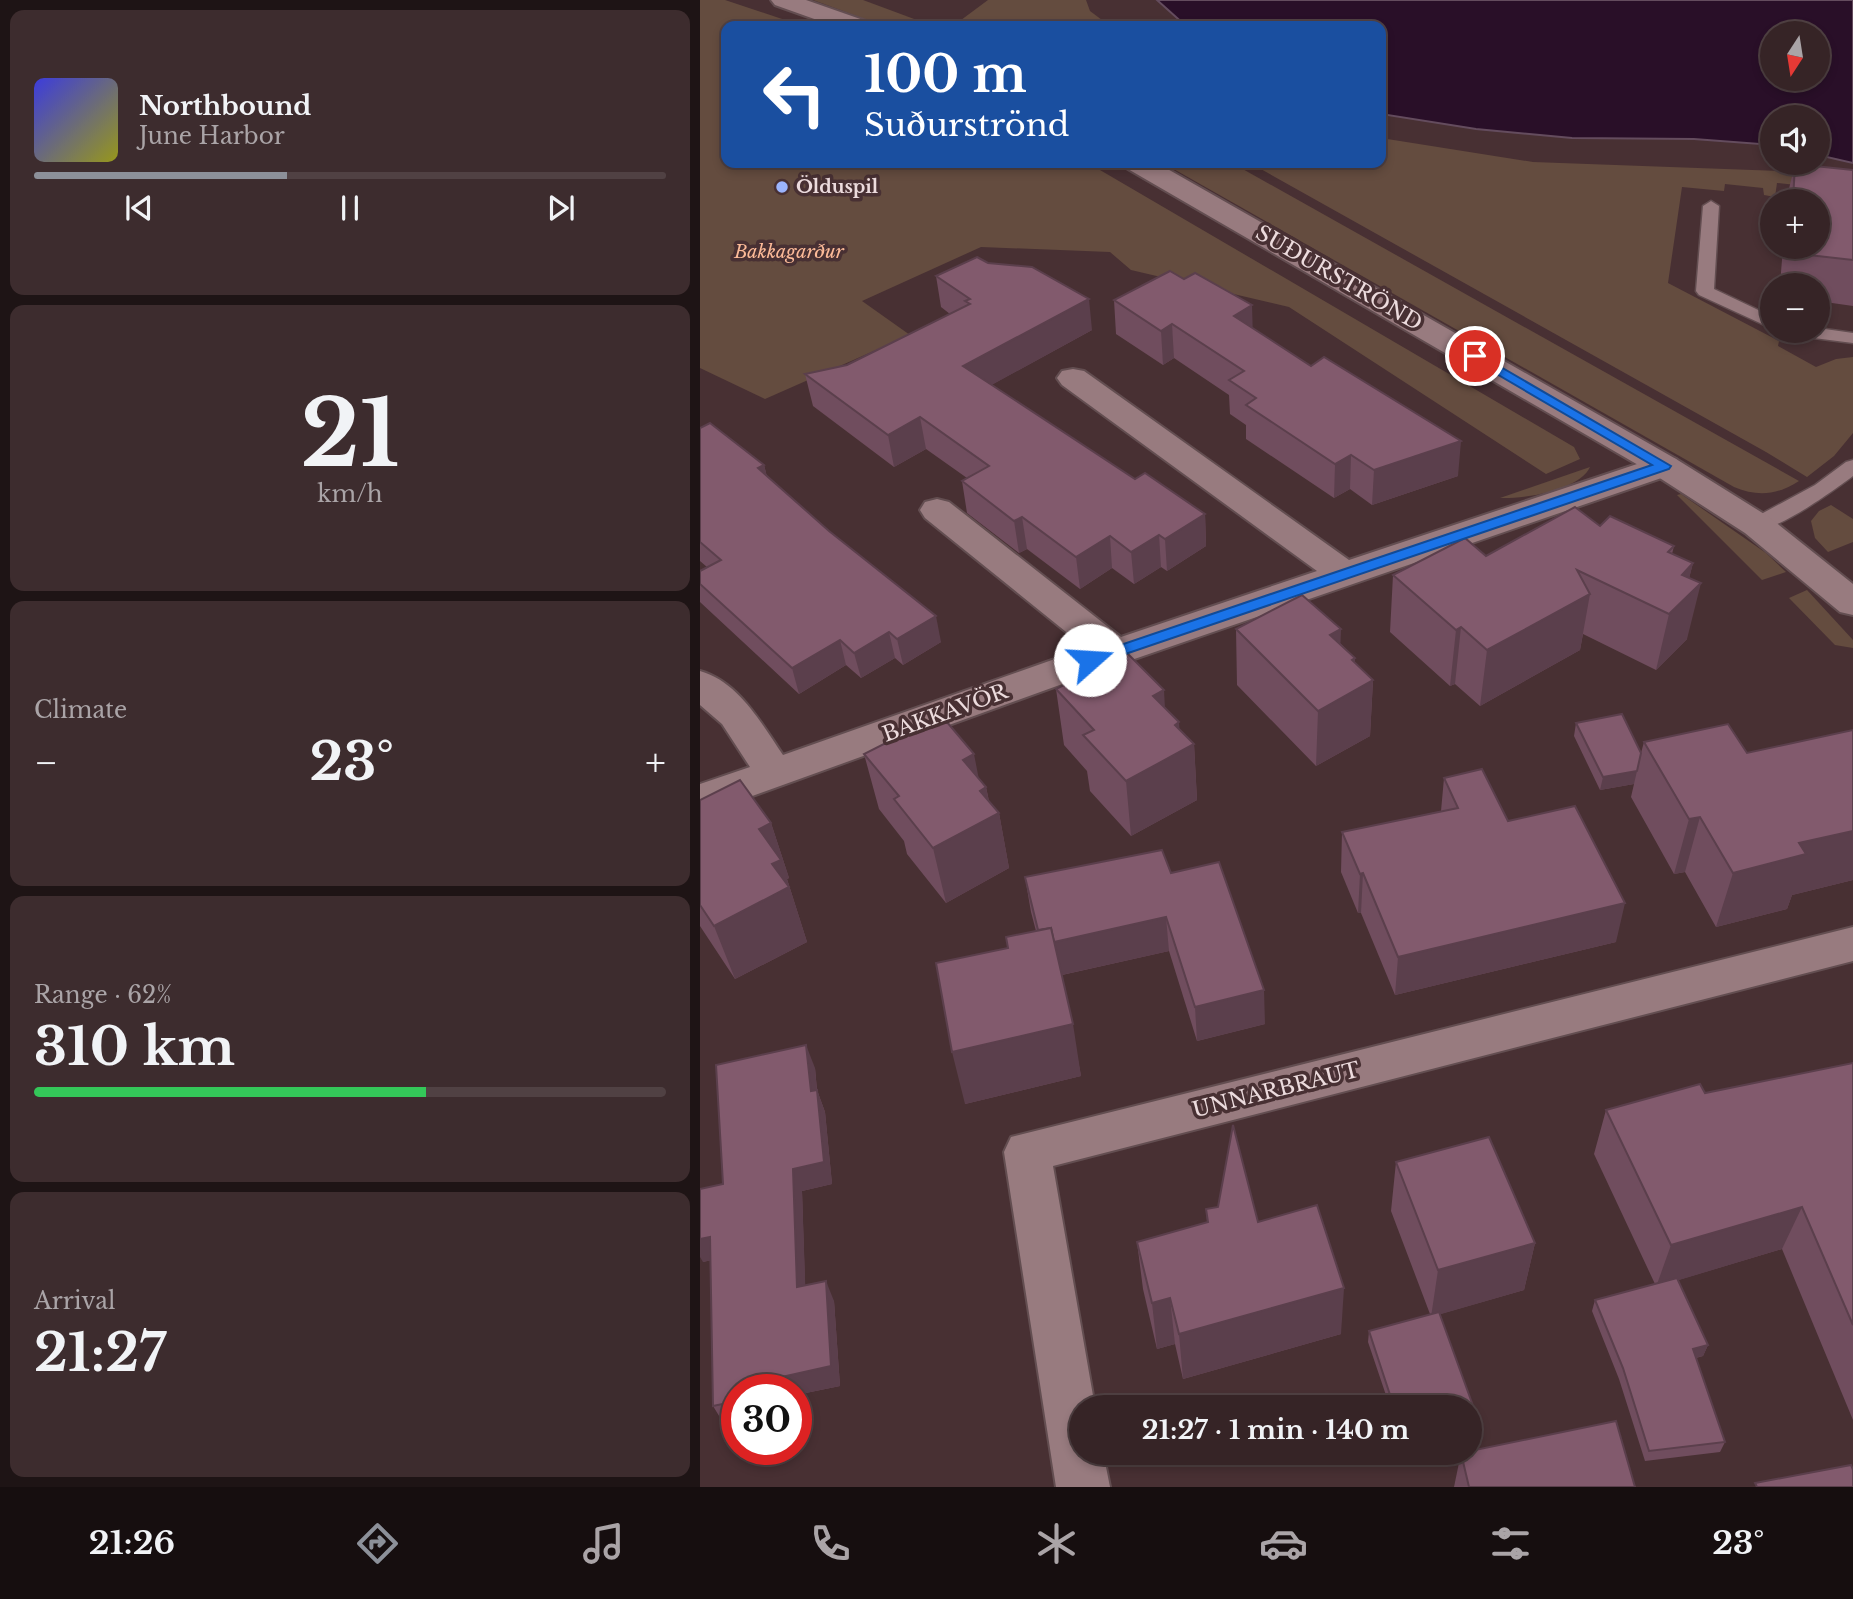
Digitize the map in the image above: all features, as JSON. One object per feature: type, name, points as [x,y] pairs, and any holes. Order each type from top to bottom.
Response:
[{"type":"street","points":[[783,0],[843,21]]},
{"type":"street","name":"SUÐURSTRÖND","points":[[1147,168],[1664,466],[1757,525],[1853,603]]},
{"type":"street","points":[[1073,378],[1343,573]]},
{"type":"street","name":"BAKKAVÖR","points":[[700,800],[1343,573],[1664,466]]},
{"type":"street","points":[[937,510],[1115,652]]},
{"type":"street","points":[[700,684],[735,714],[775,774]]},
{"type":"street","name":"UNNARBRAUT","points":[[1083,1487],[1027,1152],[1853,944]]},
{"type":"lane","points":[[1712,206],[1705,290],[1760,318]]},
{"type":"lane","points":[[1830,335],[1853,338]]},
{"type":"lane","points":[[1757,525],[1822,490],[1853,466]]},
{"type":"green space","name":"Bakkagarður","points":[[700,0],[725,0],[788,21],[721,21],[721,168],[1097,168],[1574,447],[1580,459],[1546,474],[1289,307],[1131,270],[1110,252],[981,247],[862,301],[910,335],[765,399],[700,368]]},
{"type":"green space","points":[[813,0],[863,0],[920,21],[870,21]]},
{"type":"green space","points":[[988,0],[1086,0],[1090,11],[1103,21],[960,21]]},
{"type":"green space","points":[[1386,139],[1533,162],[1760,170],[1760,175],[1817,175],[1851,191],[1777,183],[1776,189],[1725,184],[1724,191],[1682,187],[1668,283],[1760,331],[1760,343],[1779,343],[1778,346],[1816,367],[1836,359],[1853,357],[1853,433],[1834,456],[1807,477],[1259,168],[1386,168]]},
{"type":"green space","points":[[1172,168],[1241,168],[1799,481],[1767,493],[1734,487]]},
{"type":"green space","points":[[1590,467],[1575,482],[1550,492],[1500,498]]},
{"type":"green space","points":[[1681,494],[1766,553],[1786,572],[1762,580],[1677,495]]},
{"type":"green space","points":[[1831,505],[1853,519],[1853,542],[1828,552],[1815,538],[1811,521],[1819,511]]},
{"type":"green space","points":[[1807,590],[1853,640],[1853,648],[1835,645],[1789,598]]},
{"type":"shaded area","points":[[1157,0],[1853,0],[1853,163],[1830,158],[1830,105],[1760,105],[1760,144],[1694,139],[1572,138],[1476,129],[1386,115],[1386,21],[1180,21]]},
{"type":"building","points":[[1830,168],[1853,170],[1853,260],[1830,257],[1830,189],[1794,189],[1794,175],[1830,175]]},
{"type":"building","points":[[977,257],[988,263],[1032,267],[1089,299],[963,366],[1135,479],[1145,473],[1205,514],[1165,539],[1159,535],[1131,552],[1110,536],[1076,557],[1022,517],[1014,521],[962,481],[989,466],[920,417],[888,435],[805,374],[847,365],[970,304],[965,301],[970,299],[936,276]]},
{"type":"building","points":[[1170,271],[1184,279],[1195,273],[1252,305],[1234,316],[1311,366],[1324,357],[1461,441],[1374,470],[1351,455],[1335,464],[1246,405],[1256,398],[1229,380],[1244,371],[1172,324],[1161,331],[1114,300]]},
{"type":"building","points":[[710,423],[764,465],[758,468],[829,531],[936,616],[897,639],[889,632],[854,653],[840,640],[792,668],[700,584],[700,571],[721,560],[700,542],[700,428]]},
{"type":"building","points":[[1575,507],[1600,526],[1610,516],[1674,546],[1668,552],[1693,563],[1682,575],[1701,583],[1669,614],[1577,570],[1590,594],[1487,650],[1461,627],[1456,630],[1393,575],[1465,538],[1486,556]]},
{"type":"building","points":[[1302,595],[1341,629],[1330,635],[1355,658],[1352,660],[1373,680],[1318,711],[1236,629]]},
{"type":"building","points":[[1127,653],[1164,690],[1153,696],[1179,722],[1175,725],[1194,744],[1126,781],[1083,735],[1094,730],[1056,689]]},
{"type":"building","points":[[1622,714],[1641,753],[1637,771],[1603,777],[1576,723]]},
{"type":"building","points":[[941,715],[974,754],[963,760],[986,787],[980,791],[999,813],[933,848],[894,799],[899,796],[864,754]]},
{"type":"building","points":[[1728,724],[1747,753],[1853,730],[1853,831],[1799,843],[1806,854],[1733,873],[1700,817],[1689,819],[1644,742]]},
{"type":"building","points":[[1482,769],[1508,821],[1575,806],[1625,903],[1398,957],[1363,873],[1360,874],[1342,832],[1458,808],[1444,778]]},
{"type":"building","points":[[740,780],[771,823],[759,829],[781,860],[772,864],[789,887],[714,926],[700,905],[700,800]]},
{"type":"building","points":[[1162,850],[1171,873],[1219,862],[1264,990],[1195,1007],[1166,917],[1054,942],[1051,928],[1038,930],[1025,877]]},
{"type":"building","points":[[1051,928],[1073,1024],[952,1052],[936,963],[1008,948],[1006,937]]},
{"type":"building","points":[[806,1045],[811,1091],[817,1090],[824,1162],[793,1169],[797,1287],[826,1281],[831,1366],[795,1374],[721,1374],[721,1404],[713,1406],[710,1237],[700,1239],[700,1189],[723,1184],[716,1065]]},
{"type":"building","points":[[1853,1063],[1853,1325],[1802,1207],[1671,1245],[1606,1110],[1700,1084],[1705,1093]]},
{"type":"building","points":[[1233,1125],[1258,1222],[1317,1205],[1344,1288],[1179,1334],[1170,1298],[1152,1303],[1137,1242],[1208,1222],[1206,1209],[1218,1207]]},
{"type":"building","points":[[1489,1137],[1535,1243],[1438,1270],[1396,1162]]},
{"type":"building","points":[[1677,1278],[1708,1345],[1693,1349],[1725,1442],[1649,1451],[1623,1368],[1595,1300]]},
{"type":"building","points":[[1439,1312],[1469,1395],[1390,1395],[1369,1331]]},
{"type":"building","points":[[1616,1421],[1635,1487],[1469,1487],[1464,1465],[1482,1465],[1482,1449]]},
{"type":"building","points":[[1851,1465],[1853,1487],[1757,1487],[1755,1483]]},
{"type":"place","name":"Ölduspil","points":[[782,187]]},
{"type":"route","points":[[1090,660],[1664,466],[1475,356]]}]
